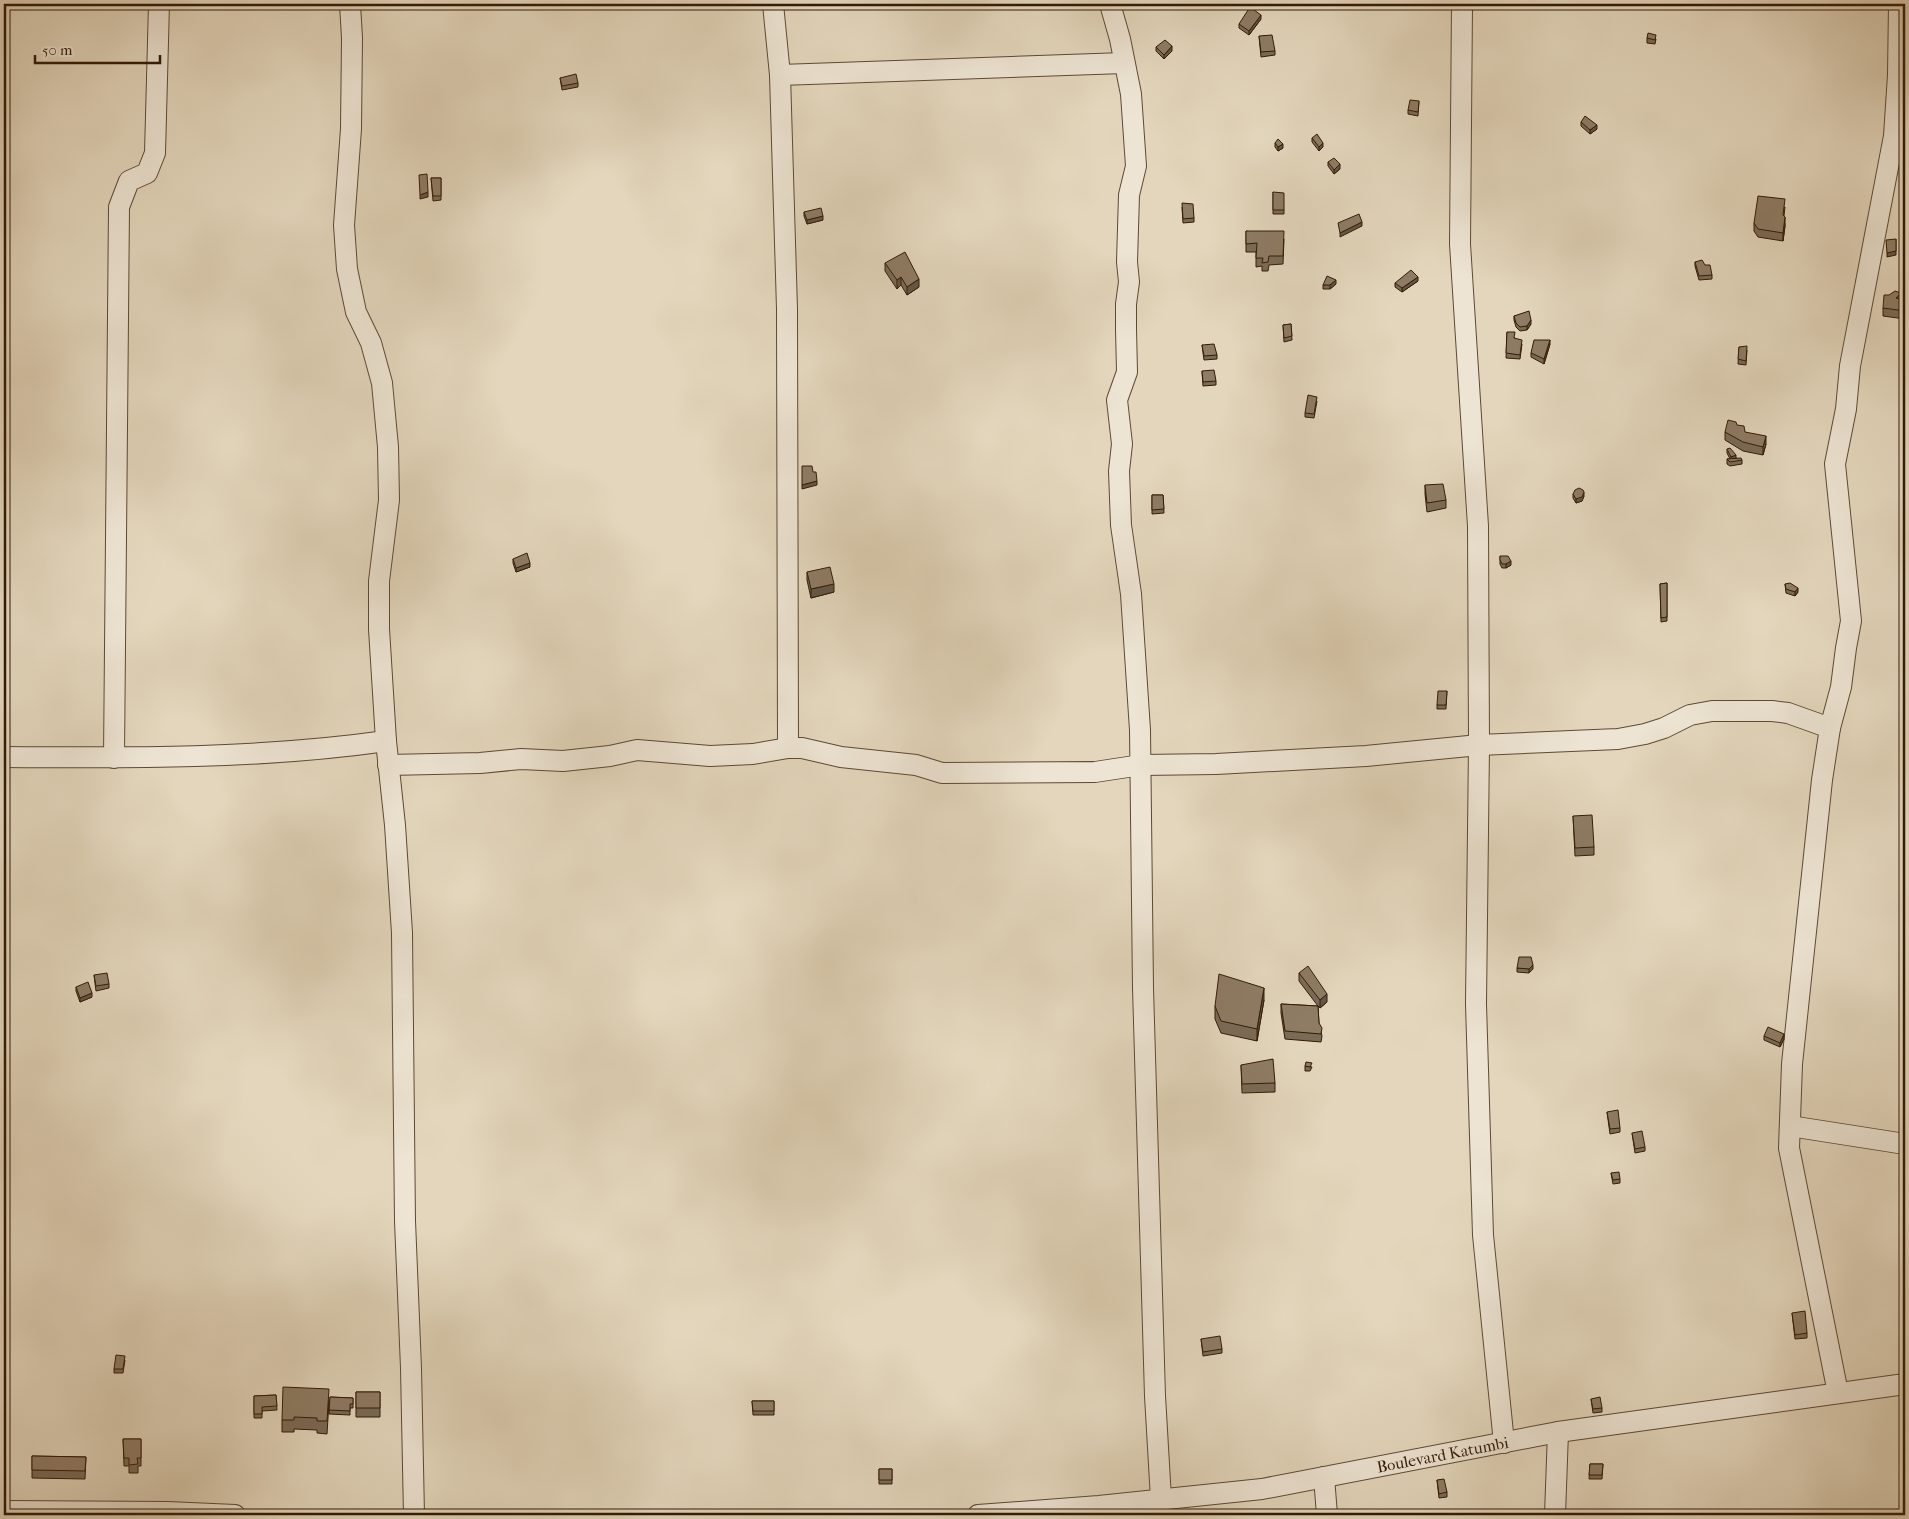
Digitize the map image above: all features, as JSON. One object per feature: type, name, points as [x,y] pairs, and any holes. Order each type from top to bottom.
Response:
[{"type":"street","points":[[114,758],[119,207],[129,181],[147,173],[155,153],[159,4]]},
{"type":"street","points":[[350,4],[352,38],[351,128],[344,225],[347,269],[356,312],[371,342],[382,383],[388,447],[389,500],[379,591],[379,629],[386,742],[395,825],[402,933],[405,1221],[412,1368],[414,1515]]},
{"type":"street","points":[[773,4],[780,75],[787,319],[788,748]]},
{"type":"street","points":[[1110,4],[1120,39],[1131,94],[1136,166],[1129,195],[1127,262],[1129,282],[1126,304],[1127,372],[1118,400],[1122,444],[1120,471],[1121,525],[1131,594],[1141,765],[1143,988],[1155,1396],[1161,1499]]},
{"type":"street","points":[[1462,4],[1460,244],[1478,526],[1479,745],[1476,1004],[1483,1235],[1504,1442]]},
{"type":"street","points":[[1838,1393],[1789,1148],[1792,1064],[1822,780],[1830,728],[1841,687],[1851,621],[1835,464],[1846,409],[1850,366],[1894,136],[1898,75],[1899,4]]},
{"type":"street","points":[[780,75],[1124,63]]},
{"type":"street","points":[[388,765],[480,763],[521,759],[563,761],[610,756],[637,750],[710,756],[753,754],[788,748],[802,748],[841,757],[916,766],[942,773],[1095,772],[1141,765],[1216,764],[1366,756],[1479,745],[1618,739],[1645,734],[1664,728],[1690,715],[1712,711],[1772,711],[1788,713],[1830,728]]},
{"type":"street","points":[[4,757],[114,758],[244,755],[338,748],[386,742]]},
{"type":"street","points":[[1790,1126],[1905,1144]]},
{"type":"street","name":"Boulevard Katumbi","points":[[978,1515],[1262,1488],[1558,1432],[1905,1384]]},
{"type":"street","points":[[1555,1515],[1558,1432]]},
{"type":"street","points":[[1324,1477],[1327,1515]]},
{"type":"street","points":[[4,1511],[235,1515]]},
{"type":"building","points":[[1250,7],[1261,15],[1249,31],[1239,24]]},
{"type":"building","points":[[1648,33],[1656,35],[1655,40],[1647,38]]},
{"type":"building","points":[[1272,35],[1275,51],[1261,52],[1259,36]]},
{"type":"building","points":[[1165,40],[1172,46],[1164,55],[1156,47]]},
{"type":"building","points":[[576,74],[578,83],[562,86],[560,78]]},
{"type":"building","points":[[1410,100],[1419,101],[1418,112],[1408,110]]},
{"type":"building","points":[[1585,116],[1597,125],[1590,130],[1581,122]]},
{"type":"building","points":[[1317,134],[1323,143],[1319,147],[1312,138]]},
{"type":"building","points":[[1278,139],[1283,144],[1278,147],[1275,143]]},
{"type":"building","points":[[1334,158],[1340,164],[1334,170],[1328,162]]},
{"type":"building","points":[[427,174],[428,192],[420,195],[419,175]]},
{"type":"building","points":[[431,178],[441,178],[441,196],[433,196]]},
{"type":"building","points":[[1273,192],[1284,193],[1284,210],[1273,210]]},
{"type":"building","points":[[1758,196],[1785,199],[1783,233],[1758,229],[1754,223]]},
{"type":"building","points":[[1182,203],[1193,204],[1194,218],[1183,219]]},
{"type":"building","points":[[821,208],[823,216],[807,220],[804,212]]},
{"type":"building","points":[[1359,214],[1362,222],[1340,233],[1338,223]]},
{"type":"building","points":[[1246,231],[1284,231],[1283,256],[1269,256],[1268,262],[1262,263],[1263,258],[1256,258],[1257,243],[1246,244]]},
{"type":"building","points":[[1896,239],[1896,251],[1887,253],[1886,240]]},
{"type":"building","points":[[905,252],[919,279],[907,287],[901,277],[897,280],[885,263]]},
{"type":"building","points":[[1702,260],[1705,265],[1710,265],[1712,275],[1699,276],[1695,262]]},
{"type":"building","points":[[1411,270],[1418,277],[1402,288],[1395,283]]},
{"type":"building","points":[[1327,276],[1336,280],[1330,285],[1323,285]]},
{"type":"building","points":[[1895,291],[1901,293],[1896,298],[1905,297],[1905,311],[1883,308],[1884,295],[1889,295]]},
{"type":"building","points":[[1529,311],[1531,320],[1527,326],[1520,327],[1516,323],[1514,316]]},
{"type":"building","points":[[1291,324],[1292,336],[1284,338],[1283,325]]},
{"type":"building","points":[[1507,332],[1515,332],[1514,338],[1522,340],[1520,355],[1506,353]]},
{"type":"building","points":[[1534,340],[1550,340],[1544,359],[1531,353]]},
{"type":"building","points":[[1214,344],[1217,355],[1204,356],[1202,345]]},
{"type":"building","points":[[1747,346],[1746,361],[1738,359],[1739,347]]},
{"type":"building","points":[[1214,370],[1216,381],[1203,382],[1202,371]]},
{"type":"building","points":[[1308,395],[1317,397],[1314,414],[1305,413]]},
{"type":"building","points":[[1728,420],[1736,422],[1737,425],[1744,426],[1745,432],[1766,436],[1763,447],[1743,442],[1725,432]]},
{"type":"building","points":[[1730,448],[1736,455],[1731,457],[1727,449]]},
{"type":"building","points":[[1741,458],[1742,460],[1730,462],[1727,459]]},
{"type":"building","points":[[802,466],[812,466],[813,472],[816,472],[817,481],[802,485]]},
{"type":"building","points":[[1443,484],[1446,500],[1427,503],[1425,485]]},
{"type":"building","points":[[1579,488],[1584,492],[1582,497],[1576,499],[1573,494]]},
{"type":"building","points":[[1152,495],[1163,495],[1164,509],[1152,510]]},
{"type":"building","points":[[527,553],[530,563],[516,568],[513,559]]},
{"type":"building","points":[[1500,556],[1508,556],[1511,561],[1502,564]]},
{"type":"building","points":[[830,567],[834,584],[811,589],[807,572]]},
{"type":"building","points":[[1667,583],[1667,617],[1661,618],[1660,584]]},
{"type":"building","points":[[1790,583],[1798,588],[1795,592],[1786,589],[1785,584]]},
{"type":"building","points":[[1438,691],[1447,691],[1446,705],[1437,705]]},
{"type":"building","points":[[1592,815],[1594,847],[1575,848],[1573,816]]},
{"type":"building","points":[[1519,957],[1531,957],[1533,965],[1529,969],[1517,968]]},
{"type":"building","points":[[1308,966],[1327,994],[1320,1000],[1299,973]]},
{"type":"building","points":[[107,973],[109,984],[96,986],[94,975]]},
{"type":"building","points":[[1219,974],[1264,988],[1257,1029],[1221,1021],[1215,1006]]},
{"type":"building","points":[[88,982],[92,993],[80,998],[76,987]]},
{"type":"building","points":[[1281,1004],[1318,1006],[1319,1023],[1322,1028],[1321,1034],[1285,1031]]},
{"type":"building","points":[[1768,1027],[1784,1034],[1780,1043],[1764,1036]]},
{"type":"building","points":[[1273,1059],[1275,1083],[1242,1084],[1241,1065]]},
{"type":"building","points":[[1306,1062],[1312,1063],[1310,1067],[1305,1066]]},
{"type":"building","points":[[1618,1110],[1620,1128],[1610,1129],[1607,1112]]},
{"type":"building","points":[[1642,1131],[1645,1147],[1635,1149],[1632,1133]]},
{"type":"building","points":[[1619,1172],[1620,1179],[1613,1180],[1611,1173]]},
{"type":"building","points":[[1805,1311],[1807,1333],[1795,1335],[1792,1313]]},
{"type":"building","points":[[1220,1336],[1222,1349],[1203,1352],[1201,1339]]},
{"type":"building","points":[[116,1355],[125,1356],[123,1369],[114,1369]]},
{"type":"building","points":[[283,1387],[329,1389],[327,1421],[317,1421],[317,1418],[294,1417],[294,1420],[282,1420]]},
{"type":"building","points":[[356,1392],[380,1392],[380,1408],[356,1408]]},
{"type":"building","points":[[276,1395],[277,1406],[262,1407],[262,1414],[254,1414],[254,1396]]},
{"type":"building","points":[[330,1397],[353,1398],[353,1404],[350,1404],[350,1411],[329,1410]]},
{"type":"building","points":[[1600,1397],[1602,1408],[1593,1409],[1591,1399]]},
{"type":"building","points":[[752,1401],[774,1401],[774,1411],[753,1411]]},
{"type":"building","points":[[123,1439],[141,1439],[141,1458],[137,1458],[138,1464],[129,1465],[129,1458],[124,1458]]},
{"type":"building","points":[[32,1456],[86,1457],[85,1471],[32,1470]]},
{"type":"building","points":[[1590,1464],[1603,1464],[1602,1475],[1589,1475]]},
{"type":"building","points":[[879,1469],[892,1469],[892,1480],[879,1480]]},
{"type":"building","points":[[1444,1479],[1447,1492],[1439,1494],[1437,1480]]},
{"type":"building","points":[[1639,1510],[1653,1510],[1654,1515],[1639,1515]]}]
